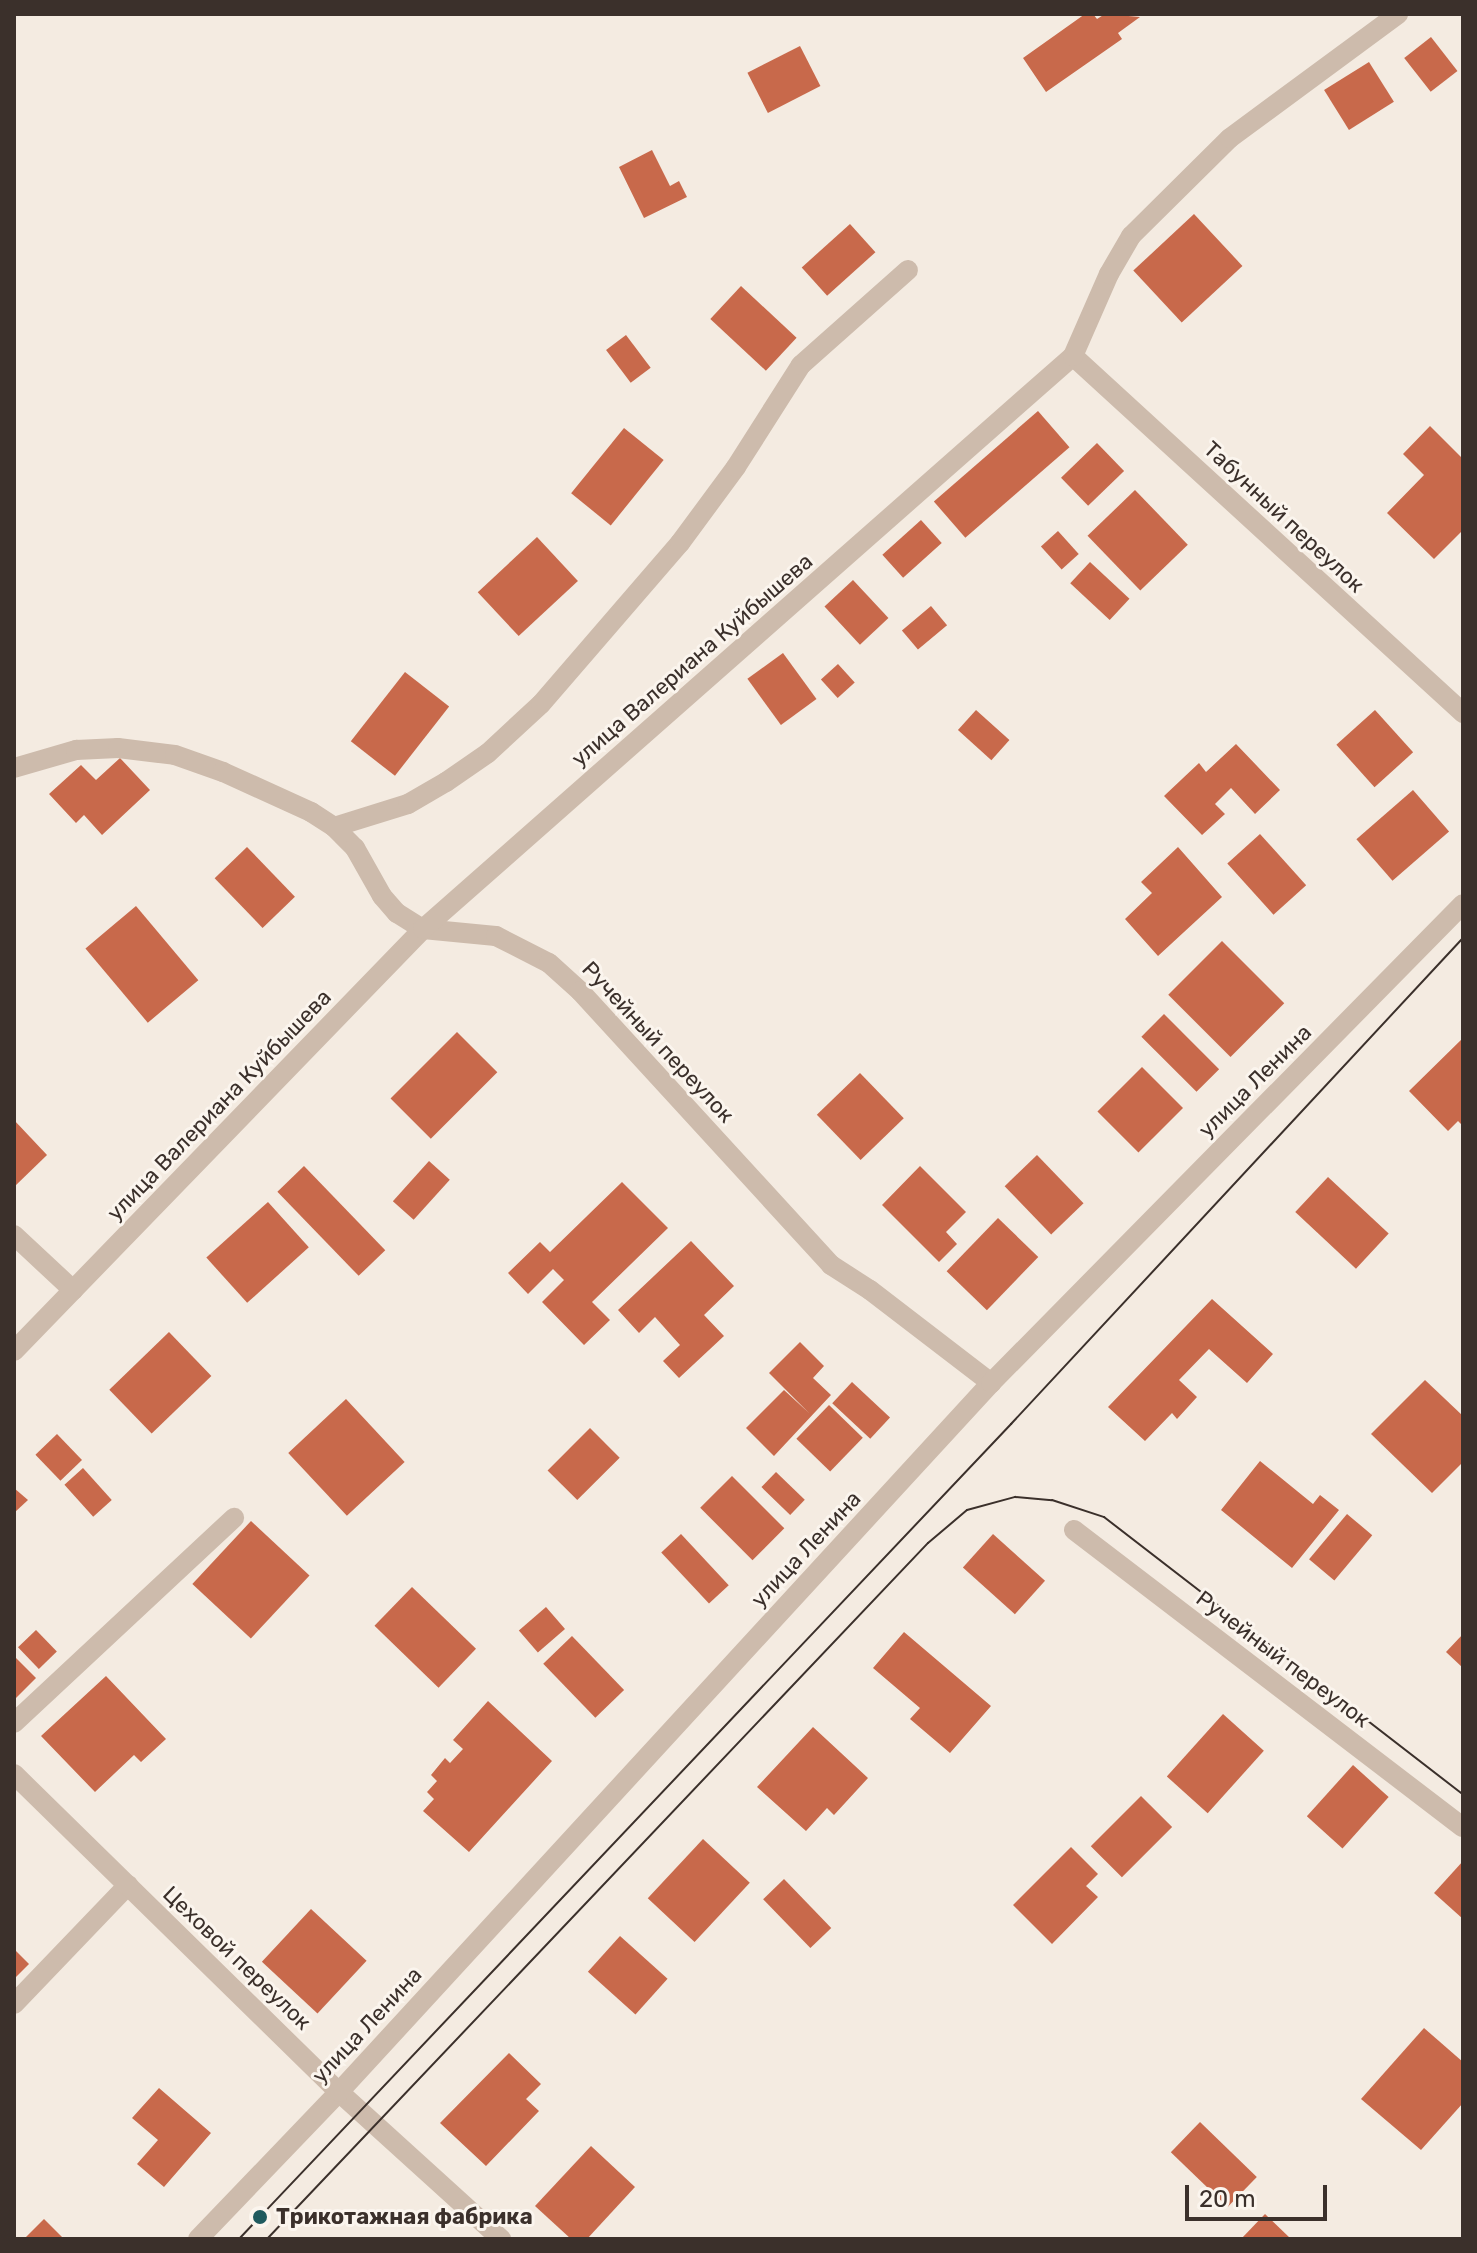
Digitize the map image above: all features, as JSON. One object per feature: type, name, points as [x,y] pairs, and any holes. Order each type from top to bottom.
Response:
[{"type":"street","name":"улица Валериана Куйбышева","points":[[14,1351],[423,929],[1073,356],[1109,274],[1131,236],[1230,138],[1398,14]]},
{"type":"street","points":[[334,827],[421,797],[488,753],[541,704],[680,543],[736,467],[801,365],[908,270]]},
{"type":"street","name":"Табунный переулок","points":[[1073,356],[1463,713]]},
{"type":"street","points":[[14,768],[76,750],[118,748],[175,755],[223,772],[311,812],[334,827],[355,848],[382,896],[397,913],[423,929]]},
{"type":"street","name":"улица Ленина","points":[[198,2239],[339,2092],[991,1383],[1463,904]]},
{"type":"street","name":"Ручейный переулок","points":[[423,929],[496,936],[549,963],[580,991],[831,1265],[870,1290],[991,1383]]},
{"type":"street","points":[[14,1235],[73,1290]]},
{"type":"street","points":[[14,1723],[234,1518]]},
{"type":"street","name":"Ручейный переулок","points":[[1074,1530],[1463,1827]]},
{"type":"street","name":"Цеховой переулок","points":[[14,1774],[339,2092],[501,2239]]},
{"type":"street","points":[[14,2004],[128,1885]]},
{"type":"building","points":[[1085,14],[1093,14],[1097,19],[1105,14],[1140,17],[1118,33],[1122,39],[1046,92],[1023,58]]},
{"type":"building","points":[[1431,37],[1457,71],[1431,92],[1404,58]]},
{"type":"building","points":[[800,46],[820,86],[768,113],[747,73]]},
{"type":"building","points":[[1369,62],[1394,102],[1349,130],[1324,90]]},
{"type":"building","points":[[652,150],[670,186],[679,181],[687,197],[644,218],[619,167]]},
{"type":"building","points":[[1194,214],[1242,266],[1182,323],[1133,271]]},
{"type":"building","points":[[850,224],[875,252],[827,296],[802,267]]},
{"type":"building","points":[[741,286],[797,338],[766,371],[710,319]]},
{"type":"building","points":[[626,335],[651,368],[631,383],[606,350]]},
{"type":"building","points":[[1038,411],[1069,447],[965,538],[934,502]]},
{"type":"building","points":[[1430,426],[1463,459],[1463,530],[1434,559],[1387,513],[1424,475],[1403,454]]},
{"type":"building","points":[[624,428],[664,460],[611,525],[571,493]]},
{"type":"building","points":[[1097,443],[1124,471],[1088,506],[1061,478]]},
{"type":"building","points":[[1135,490],[1188,545],[1140,591],[1088,536]]},
{"type":"building","points":[[921,520],[942,543],[903,578],[882,555]]},
{"type":"building","points":[[1058,531],[1079,554],[1062,569],[1041,546]]},
{"type":"building","points":[[537,537],[578,581],[519,636],[478,592]]},
{"type":"building","points":[[1090,562],[1129,599],[1110,620],[1070,583]]},
{"type":"building","points":[[853,580],[888,618],[860,645],[824,607]]},
{"type":"building","points":[[931,606],[947,625],[918,650],[902,630]]},
{"type":"building","points":[[783,653],[817,699],[781,725],[747,679]]},
{"type":"building","points":[[838,664],[855,683],[838,698],[821,679]]},
{"type":"building","points":[[405,672],[449,706],[395,776],[351,741]]},
{"type":"building","points":[[976,710],[1009,740],[991,760],[958,730]]},
{"type":"building","points":[[1375,710],[1413,752],[1374,787],[1336,745]]},
{"type":"building","points":[[1236,744],[1280,790],[1255,814],[1231,788],[1215,804],[1225,814],[1202,835],[1164,796],[1199,763],[1206,772]]},
{"type":"building","points":[[120,758],[150,790],[102,835],[84,815],[76,823],[49,794],[81,765],[96,780]]},
{"type":"building","points":[[1413,790],[1449,832],[1392,881],[1356,839]]},
{"type":"building","points":[[1260,834],[1306,885],[1273,915],[1227,863]]},
{"type":"building","points":[[247,847],[295,897],[263,928],[215,878]]},
{"type":"building","points":[[1178,847],[1222,897],[1158,956],[1125,919],[1152,893],[1141,882]]},
{"type":"building","points":[[136,906],[198,980],[148,1023],[85,948]]},
{"type":"building","points":[[1222,941],[1284,1003],[1230,1057],[1168,995]]},
{"type":"building","points":[[1164,1014],[1219,1069],[1197,1092],[1141,1037]]},
{"type":"building","points":[[457,1032],[497,1072],[431,1139],[391,1098]]},
{"type":"building","points":[[1463,1038],[1463,1126],[1458,1121],[1448,1131],[1409,1091]]},
{"type":"building","points":[[1142,1067],[1183,1108],[1138,1153],[1097,1112]]},
{"type":"building","points":[[860,1073],[904,1118],[861,1160],[817,1115]]},
{"type":"building","points":[[14,1120],[47,1155],[14,1187]]},
{"type":"building","points":[[1037,1155],[1084,1203],[1051,1234],[1005,1186]]},
{"type":"building","points":[[429,1161],[450,1180],[414,1220],[393,1201]]},
{"type":"building","points":[[304,1166],[385,1250],[359,1276],[277,1192]]},
{"type":"building","points":[[920,1166],[966,1212],[946,1232],[957,1244],[939,1262],[882,1205]]},
{"type":"building","points":[[1328,1177],[1389,1234],[1356,1269],[1295,1212]]},
{"type":"building","points":[[622,1182],[668,1228],[592,1302],[610,1320],[584,1345],[542,1302],[564,1280],[553,1269],[528,1294],[508,1273],[540,1242],[550,1252]]},
{"type":"building","points":[[268,1202],[309,1247],[247,1303],[206,1258]]},
{"type":"building","points":[[998,1218],[1038,1257],[987,1310],[947,1271]]},
{"type":"building","points":[[691,1241],[734,1286],[704,1315],[724,1336],[679,1378],[663,1361],[680,1345],[655,1317],[639,1333],[618,1310]]},
{"type":"building","points":[[1212,1299],[1273,1354],[1247,1383],[1209,1349],[1179,1380],[1197,1397],[1177,1419],[1172,1413],[1145,1441],[1108,1407]]},
{"type":"building","points":[[169,1332],[211,1376],[152,1434],[109,1390]]},
{"type":"building","points":[[800,1342],[824,1366],[813,1378],[831,1395],[774,1456],[746,1428],[784,1390],[809,1413],[769,1373]]},
{"type":"building","points":[[1425,1380],[1463,1416],[1463,1462],[1432,1493],[1371,1434]]},
{"type":"building","points":[[852,1382],[890,1417],[870,1439],[832,1403]]},
{"type":"building","points":[[346,1399],[405,1462],[347,1516],[288,1453]]},
{"type":"building","points":[[829,1405],[863,1438],[830,1471],[796,1439]]},
{"type":"building","points":[[590,1428],[620,1458],[577,1500],[548,1470]]},
{"type":"building","points":[[57,1434],[82,1460],[60,1481],[35,1455]]},
{"type":"building","points":[[1260,1461],[1313,1504],[1320,1495],[1339,1510],[1292,1568],[1221,1510]]},
{"type":"building","points":[[83,1468],[112,1500],[93,1517],[64,1485]]},
{"type":"building","points":[[776,1472],[805,1500],[790,1515],[761,1487]]},
{"type":"building","points":[[732,1476],[784,1528],[753,1560],[700,1508]]},
{"type":"building","points":[[14,1488],[28,1500],[14,1513]]},
{"type":"building","points":[[1347,1514],[1372,1535],[1334,1580],[1309,1559]]},
{"type":"building","points":[[251,1521],[310,1576],[251,1638],[192,1584]]},
{"type":"building","points":[[681,1534],[729,1585],[709,1604],[661,1552]]},
{"type":"building","points":[[993,1534],[1045,1581],[1015,1614],[963,1567]]},
{"type":"building","points":[[412,1587],[476,1649],[439,1688],[374,1626]]},
{"type":"building","points":[[546,1607],[565,1629],[538,1653],[519,1631]]},
{"type":"building","points":[[36,1630],[57,1652],[39,1669],[18,1647]]},
{"type":"building","points":[[904,1632],[991,1706],[950,1753],[910,1719],[920,1708],[873,1668]]},
{"type":"building","points":[[1463,1634],[1463,1668],[1446,1652]]},
{"type":"building","points":[[572,1636],[624,1690],[595,1718],[543,1664]]},
{"type":"building","points":[[14,1656],[36,1678],[14,1700]]},
{"type":"building","points":[[106,1676],[166,1739],[141,1762],[134,1755],[95,1792],[41,1736]]},
{"type":"building","points":[[488,1701],[552,1761],[469,1852],[423,1811],[434,1799],[427,1792],[437,1781],[431,1775],[445,1758],[450,1763],[463,1749],[453,1740]]},
{"type":"building","points":[[1223,1714],[1264,1751],[1208,1813],[1167,1776]]},
{"type":"building","points":[[813,1727],[868,1778],[834,1815],[827,1808],[806,1831],[757,1787]]},
{"type":"building","points":[[1353,1765],[1389,1797],[1343,1848],[1307,1816]]},
{"type":"building","points":[[1141,1796],[1172,1827],[1122,1877],[1091,1846]]},
{"type":"building","points":[[703,1839],[750,1883],[695,1942],[648,1898]]},
{"type":"building","points":[[1071,1847],[1098,1874],[1086,1886],[1098,1897],[1052,1944],[1013,1905]]},
{"type":"building","points":[[1463,1861],[1463,1919],[1434,1893]]},
{"type":"building","points":[[784,1879],[831,1928],[810,1948],[763,1899]]},
{"type":"building","points":[[311,1909],[367,1961],[317,2013],[262,1962]]},
{"type":"building","points":[[620,1936],[668,1979],[635,2014],[588,1972]]},
{"type":"building","points":[[14,1949],[29,1964],[14,1979]]},
{"type":"building","points":[[1424,2028],[1463,2062],[1463,2103],[1421,2150],[1361,2099]]},
{"type":"building","points":[[509,2053],[541,2084],[526,2099],[539,2111],[486,2166],[440,2123]]},
{"type":"building","points":[[159,2088],[211,2133],[164,2187],[137,2164],[158,2140],[132,2118]]},
{"type":"building","points":[[1200,2122],[1257,2177],[1228,2207],[1171,2152]]},
{"type":"building","points":[[591,2146],[635,2187],[587,2239],[571,2239],[535,2206]]},
{"type":"building","points":[[1265,2214],[1291,2239],[1241,2239]]},
{"type":"building","points":[[44,2219],[64,2239],[24,2239]]},
{"type":"tram line","points":[[239,2239],[1011,1424],[1463,938]]},
{"type":"tram line","points":[[267,2239],[928,1543],[967,1510],[1015,1497],[1052,1500],[1104,1517],[1463,1794]]},
{"type":"place","name":"Трикотажная фабрика","points":[[260,2217]]}]
